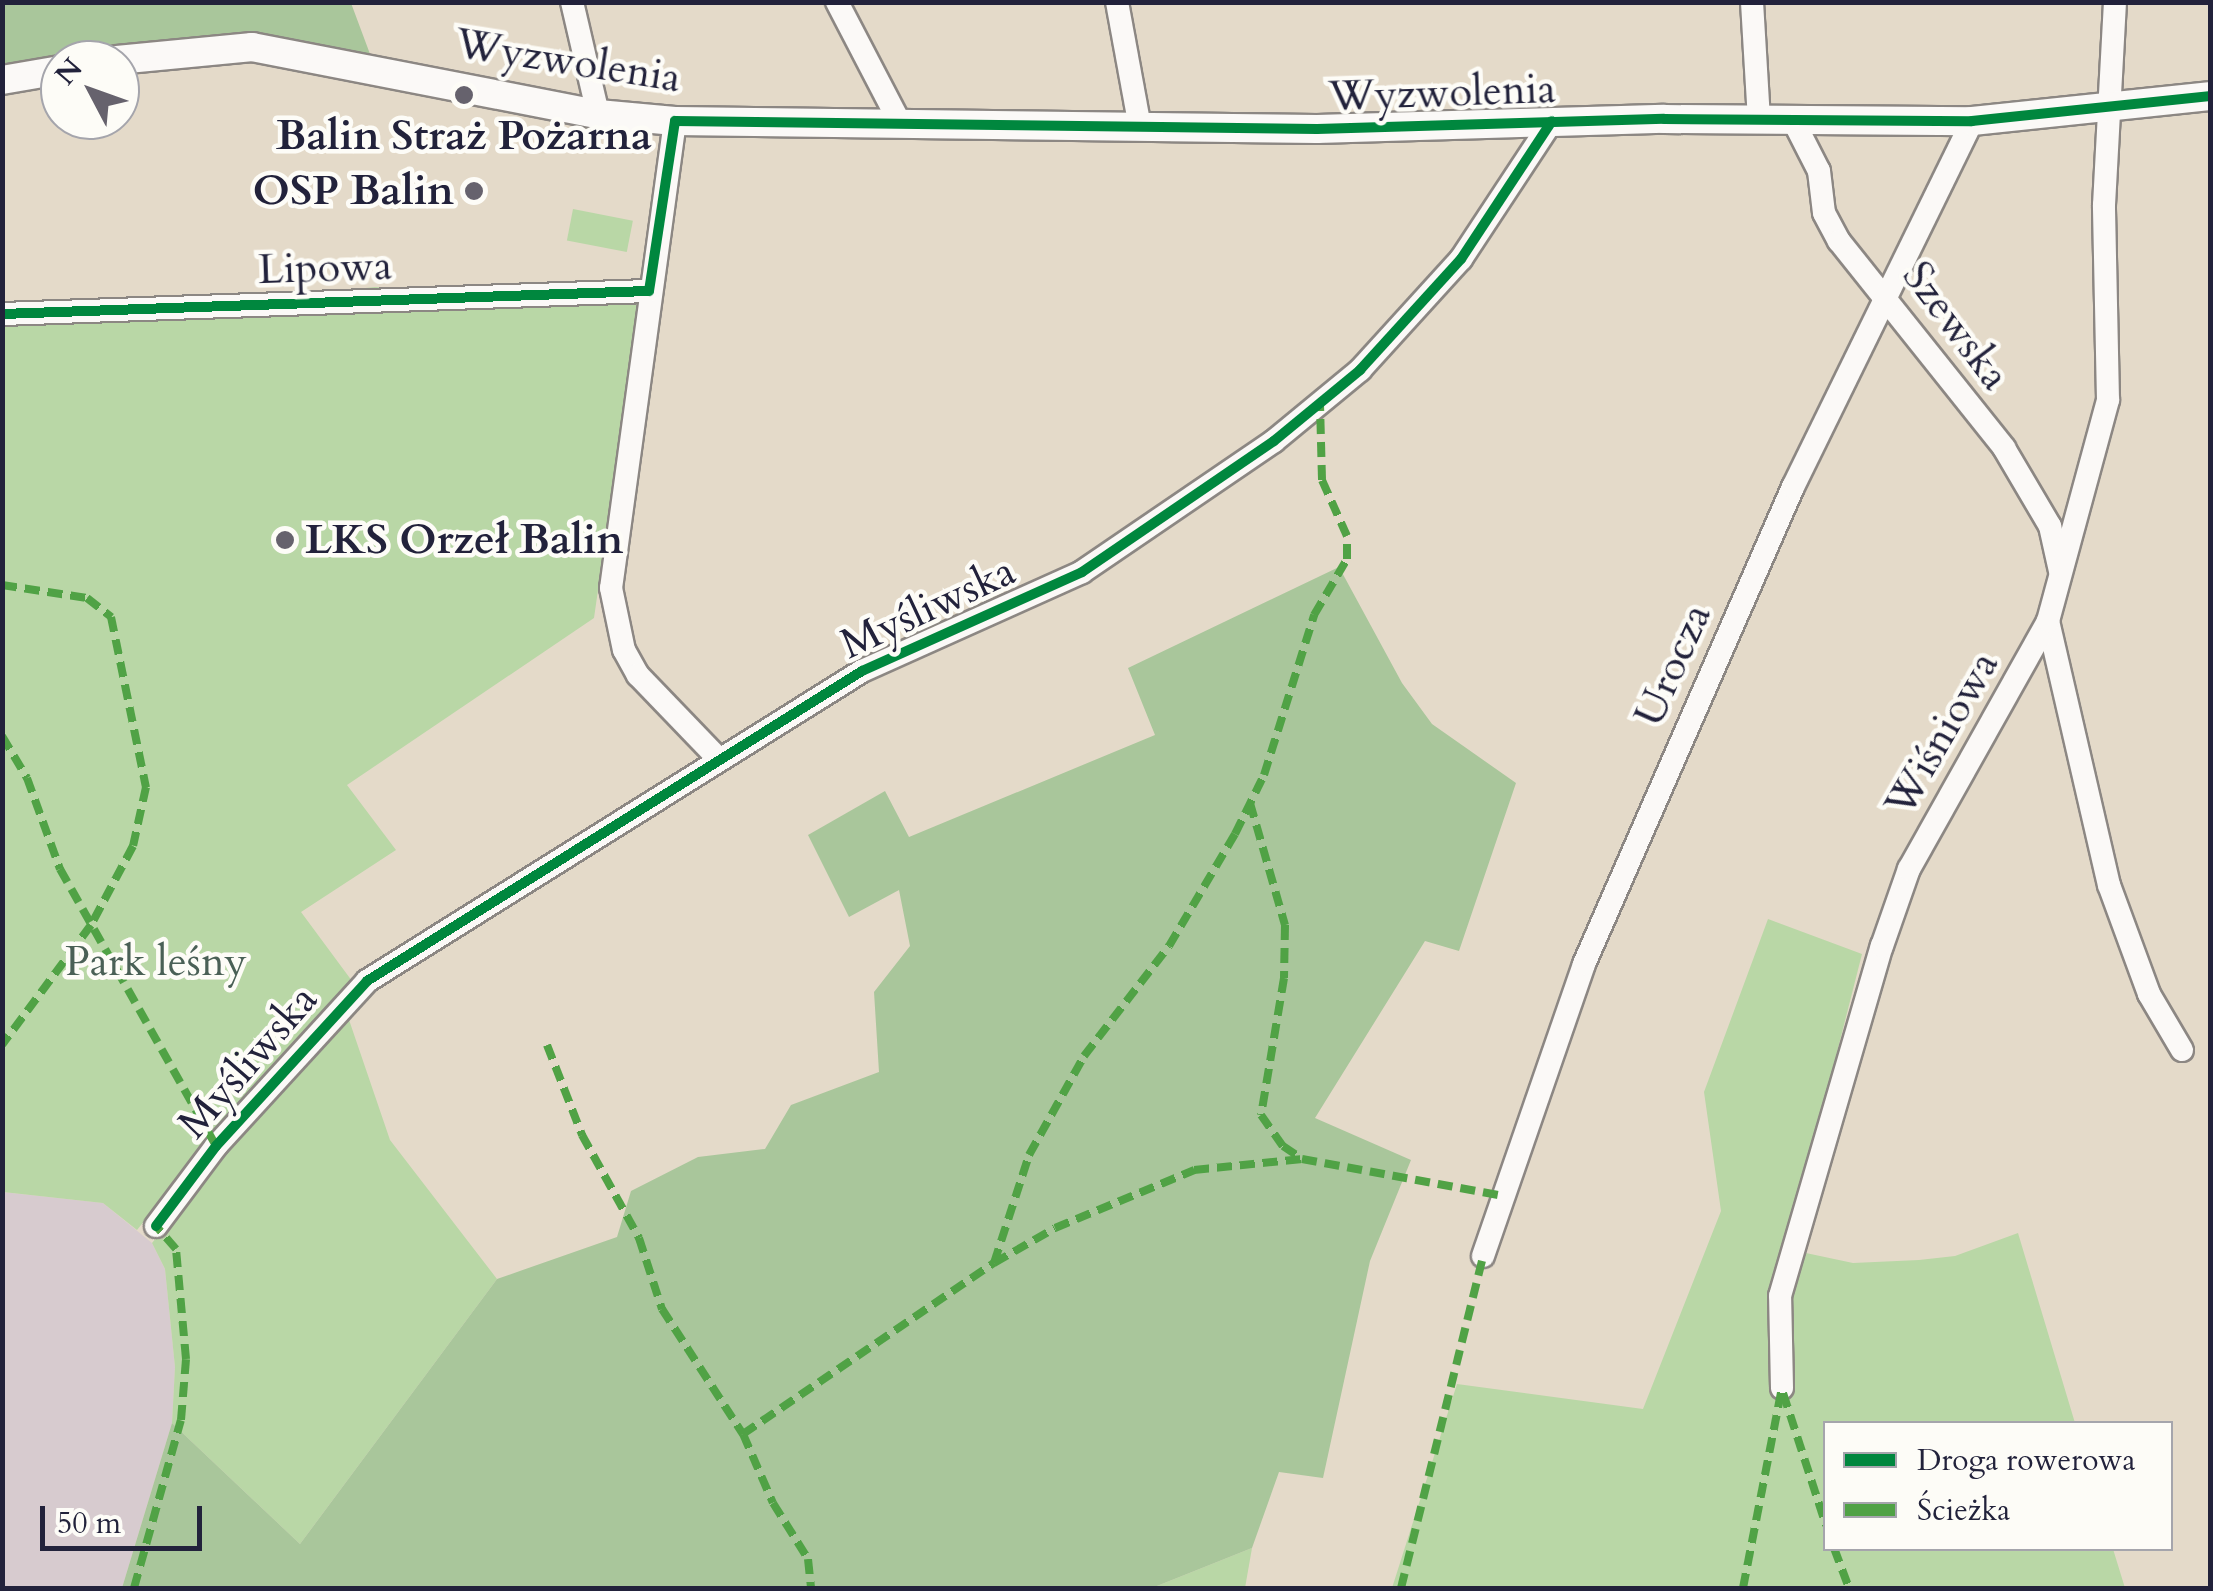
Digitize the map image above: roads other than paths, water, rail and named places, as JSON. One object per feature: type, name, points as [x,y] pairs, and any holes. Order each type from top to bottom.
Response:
[{"type":"street","points":[[572,2],[598,114]]},
{"type":"street","points":[[837,2],[900,123]]},
{"type":"street","points":[[1117,2],[1140,127]]},
{"type":"street","points":[[1752,2],[1759,120]]},
{"type":"street","name":"Wiśniowa","points":[[1782,1388],[1780,1296],[1882,946],[1909,869],[2048,621],[2108,400],[2104,206],[2116,2]]},
{"type":"street","name":"Wyzwolenia","points":[[140,58],[252,47],[598,114],[675,121],[1140,127],[1972,121],[2210,96]]},
{"type":"street","points":[[2,80],[40,73]]},
{"type":"street","points":[[675,121],[611,588],[615,621],[638,675],[717,757]]},
{"type":"street","name":"Urocza","points":[[1482,1256],[1584,964],[1792,488],[1972,121]]},
{"type":"street","name":"Myśliwska","points":[[156,1226],[228,1132],[367,980],[717,757],[862,671],[1082,572],[1274,441],[1360,370],[1461,259],[1552,122]]},
{"type":"street","name":"Szewska","points":[[1794,122],[1820,171],[1824,213],[2004,448],[2050,526],[2061,576]]},
{"type":"street","name":"Lipowa","points":[[2,314],[649,290]]},
{"type":"street","points":[[2048,621],[2108,885],[2149,994],[2182,1050]]},
{"type":"place","name":"Balin Straż Pożarna","points":[[464,95]]},
{"type":"place","name":"OSP Balin","points":[[474,191]]},
{"type":"place","name":"LKS Orzeł Balin","points":[[285,540]]},
{"type":"park label","name":"Park leśny","points":[[156,962]]}]
